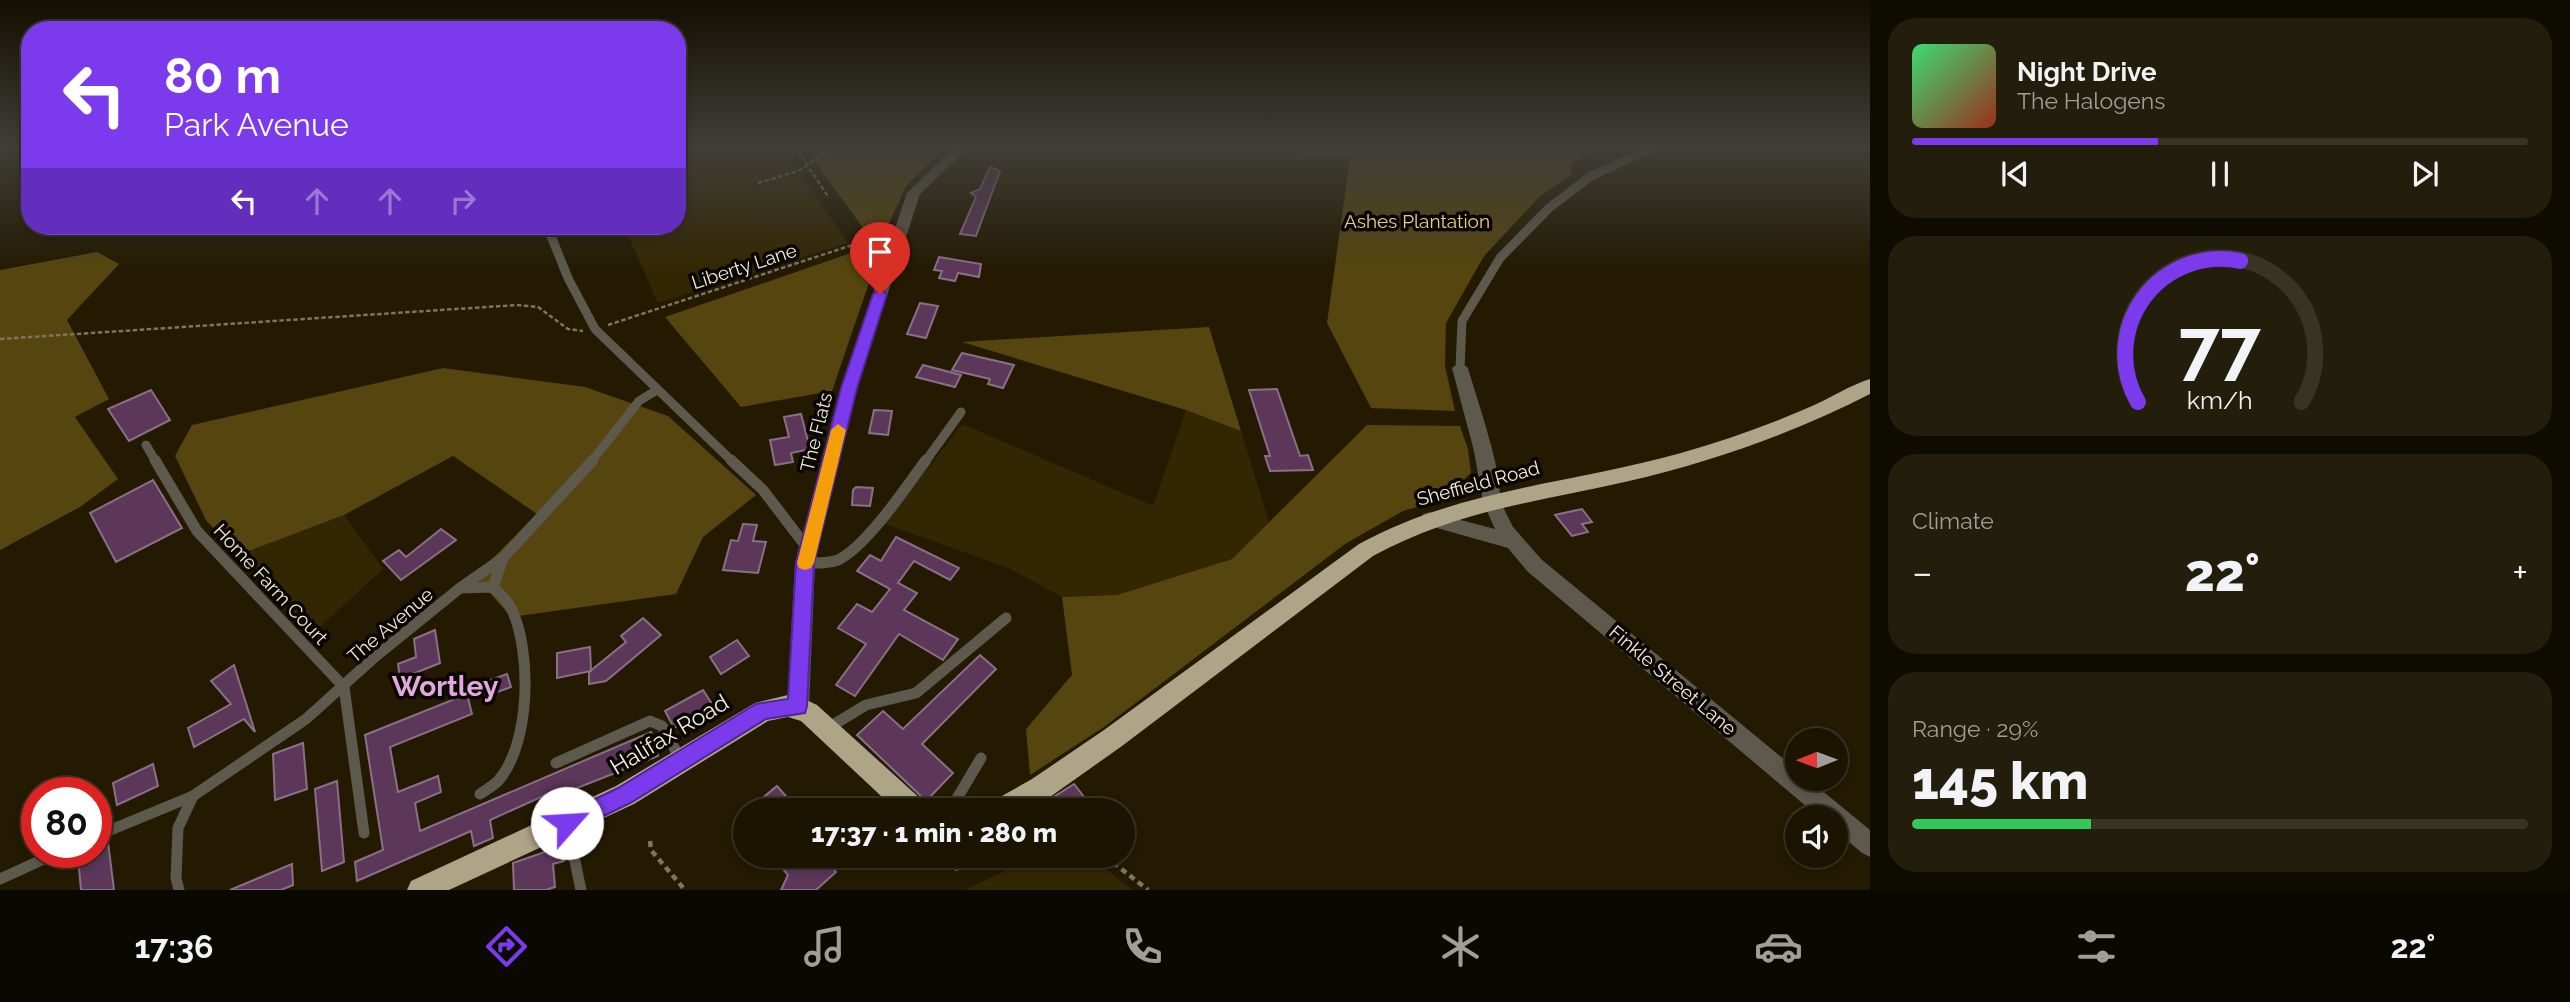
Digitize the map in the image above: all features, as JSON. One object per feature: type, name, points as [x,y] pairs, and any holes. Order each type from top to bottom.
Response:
[{"type":"highway","name":"Sheffield Road","points":[[1023,798],[1113,738],[1366,550],[1430,519],[1492,502],[1655,467],[1735,443],[1807,416],[1870,386]]},
{"type":"highway","points":[[798,706],[827,729],[901,798]]},
{"type":"highway","name":"Halifax Road","points":[[420,890],[625,795],[763,711],[798,706]]},
{"type":"street","name":"The Flats","points":[[798,706],[807,556],[849,388],[901,228],[914,193],[921,187]]},
{"type":"street","name":"Finkle Street Lane","points":[[1460,368],[1465,393],[1485,450],[1492,502],[1512,541],[1534,565],[1870,845]]},
{"type":"street","points":[[1430,519],[1512,541]]},
{"type":"lane","points":[[1460,368],[1462,321],[1500,258],[1549,208],[1577,187]]},
{"type":"lane","points":[[551,235],[568,278],[595,329],[763,489],[807,556],[829,563],[842,558],[880,522],[961,412]]},
{"type":"lane","name":"The Avenue","points":[[112,829],[193,796],[306,719],[376,656],[460,588],[503,558],[580,476],[639,401],[657,390]]},
{"type":"lane","name":"Home Farm Court","points":[[146,445],[197,531],[344,687]]},
{"type":"lane","points":[[493,587],[503,558]]},
{"type":"lane","points":[[460,588],[493,587],[506,599],[512,611],[526,671],[524,702],[517,737],[502,777],[480,794]]},
{"type":"lane","points":[[827,729],[866,705],[916,693],[1006,618]]},
{"type":"lane","points":[[344,687],[364,833]]},
{"type":"lane","points":[[556,763],[650,721],[662,726],[681,761]]},
{"type":"lane","points":[[957,798],[981,758]]},
{"type":"lane","points":[[178,890],[178,828],[193,796]]},
{"type":"lane","points":[[567,823],[581,890]]},
{"type":"lane","points":[[0,879],[24,868]]},
{"type":"path","points":[[822,187],[829,198]]},
{"type":"path","name":"Liberty Lane","points":[[595,329],[901,228]]},
{"type":"path","points":[[0,339],[517,305],[538,307],[568,329],[581,332],[595,329]]},
{"type":"path","points":[[650,841],[651,850],[685,890]]},
{"type":"path","points":[[1120,868],[1148,890]]},
{"type":"shaded area","points":[[686,187],[809,187],[848,243],[658,303],[628,235],[686,235]]},
{"type":"shaded area","points":[[1186,410],[1241,431],[1269,522],[1232,559],[1117,595],[1062,597],[1006,567],[885,524],[962,424],[1153,506]]},
{"type":"shaded area","points":[[344,515],[383,569],[309,637],[238,555]]},
{"type":"shaded area","points":[[1011,868],[1105,868],[1132,890],[965,890]]},
{"type":"green space","points":[[833,187],[906,187],[889,223],[866,232]]},
{"type":"green space","name":"Ashes Plantation","points":[[1346,187],[1554,187],[1540,196],[1484,256],[1446,323],[1445,366],[1455,411],[1371,408],[1327,323]]},
{"type":"green space","points":[[883,242],[832,391],[741,407],[665,317]]},
{"type":"green space","points":[[97,252],[119,264],[67,320],[109,399],[75,417],[118,479],[80,507],[0,550],[0,270]]},
{"type":"green space","points":[[1209,327],[1241,431],[1186,410],[962,342]]},
{"type":"green space","points":[[443,368],[585,387],[668,416],[756,495],[703,537],[676,594],[511,617],[475,576],[537,514],[453,456],[344,515],[238,555],[206,520],[175,456],[192,425]]},
{"type":"green space","points":[[1367,425],[1460,426],[1468,449],[1471,473],[1442,500],[1403,511],[1345,544],[1104,727],[1030,775],[1026,729],[1072,675],[1062,597],[1117,595],[1232,559]]},
{"type":"building","points":[[981,187],[994,187],[976,236],[960,234],[976,197],[971,193]]},
{"type":"building","points":[[939,257],[981,264],[979,277],[958,273],[955,281],[939,278],[942,271],[934,270]]},
{"type":"building","points":[[920,303],[938,306],[926,338],[907,334]]},
{"type":"building","points":[[962,353],[1014,365],[1003,388],[988,384],[990,379],[952,370]]},
{"type":"building","points":[[923,365],[961,375],[955,387],[916,377]]},
{"type":"building","points":[[1277,389],[1300,456],[1308,455],[1313,470],[1270,471],[1265,456],[1270,456],[1249,390]]},
{"type":"building","points":[[151,390],[170,420],[129,441],[108,409]]},
{"type":"building","points":[[874,410],[892,411],[888,435],[869,433]]},
{"type":"building","points":[[801,414],[810,449],[791,453],[793,462],[775,465],[770,440],[789,437],[784,417]]},
{"type":"building","points":[[153,480],[182,528],[116,562],[90,513]]},
{"type":"building","points":[[856,487],[873,488],[870,506],[852,505],[853,490]]},
{"type":"building","points":[[1582,509],[1592,522],[1582,524],[1588,532],[1572,536],[1555,515]]},
{"type":"building","points":[[743,524],[757,525],[753,541],[766,542],[758,573],[723,570],[731,540],[738,541]]},
{"type":"building","points":[[441,529],[456,540],[401,580],[383,561],[399,550],[406,557]]},
{"type":"building","points":[[896,537],[959,568],[950,580],[914,561],[898,583],[917,593],[904,610],[958,639],[943,660],[899,634],[855,696],[836,685],[866,644],[838,628],[857,604],[872,612],[890,589],[857,571],[870,555],[881,561]]},
{"type":"building","points":[[643,618],[661,635],[606,681],[589,684],[589,672],[626,642],[621,636]]},
{"type":"building","points":[[435,630],[440,663],[400,679],[398,664],[416,657],[414,639]]},
{"type":"building","points":[[737,640],[749,656],[721,674],[710,657]]},
{"type":"building","points":[[590,647],[591,671],[557,678],[557,653]]},
{"type":"building","points":[[980,655],[996,669],[922,744],[953,773],[929,798],[923,798],[857,735],[883,711],[903,729]]},
{"type":"building","points":[[234,665],[255,732],[244,719],[194,747],[188,728],[231,704],[211,681]]},
{"type":"building","points":[[507,674],[511,687],[484,697],[482,683]]},
{"type":"building","points":[[703,690],[714,707],[674,728],[665,711]]},
{"type":"building","points":[[467,694],[472,714],[390,747],[398,792],[438,776],[441,792],[415,803],[420,831],[651,732],[658,756],[552,798],[550,793],[490,820],[493,838],[474,846],[471,831],[357,881],[355,862],[383,850],[365,735]]},
{"type":"building","points":[[303,743],[307,789],[275,800],[273,754]]},
{"type":"building","points":[[153,764],[158,786],[117,805],[113,783]]},
{"type":"building","points":[[337,781],[344,862],[322,871],[315,789]]},
{"type":"building","points":[[1074,784],[1085,798],[1052,798]]},
{"type":"building","points":[[777,786],[788,798],[762,798]]},
{"type":"building","points":[[562,846],[564,861],[553,864],[555,887],[546,890],[514,890],[513,863]]},
{"type":"building","points":[[292,864],[293,885],[281,890],[230,890]]},
{"type":"building","points":[[79,868],[111,868],[114,890],[81,890]]},
{"type":"building","points":[[782,868],[832,868],[836,872],[816,890],[781,890],[788,875]]},
{"type":"slow traffic","points":[[805,563],[838,430]]},
{"type":"district","name":"Wortley","points":[[445,686]]},
{"type":"route","points":[[567,823],[625,795],[763,711],[776,707],[798,706],[805,563],[849,388],[880,294]]}]
